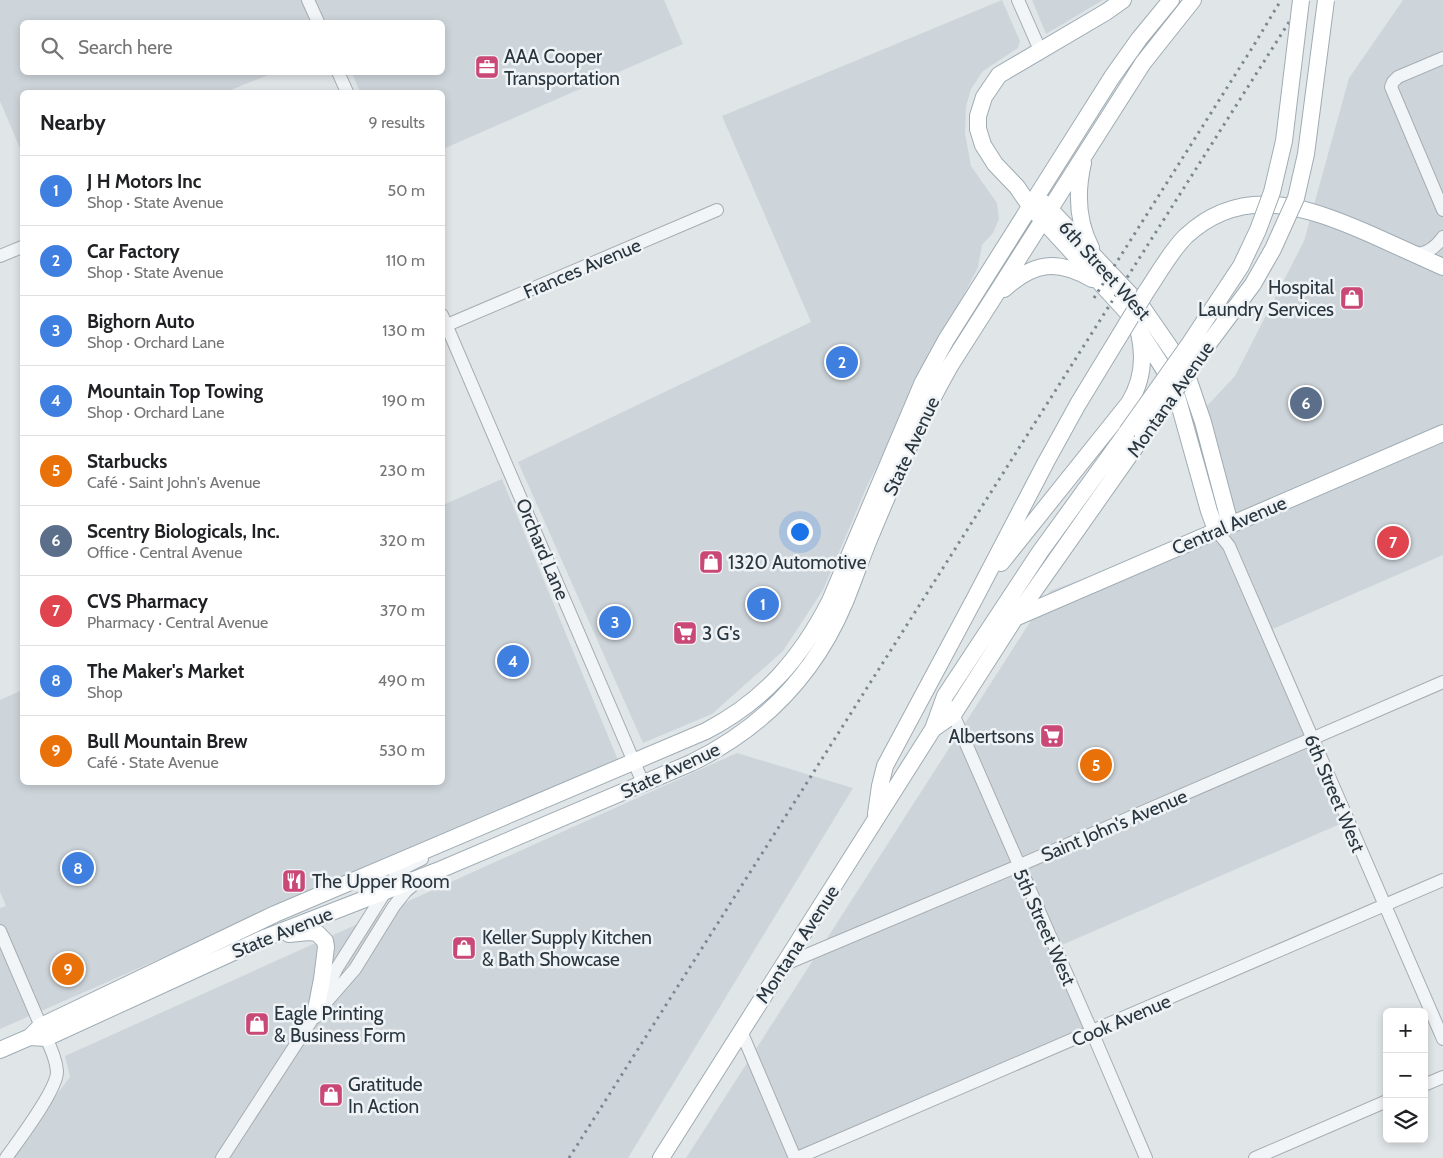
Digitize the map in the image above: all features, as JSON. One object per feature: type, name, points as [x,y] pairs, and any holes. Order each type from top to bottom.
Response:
[{"type":"main road","points":[[1034,201],[1017,187],[995,164],[983,145],[978,129],[978,116],[984,97],[999,75],[1123,0]]},
{"type":"main road","name":"State Avenue","points":[[39,1033],[275,914],[530,807],[724,722],[783,674],[802,649],[830,601],[923,382],[946,340],[1121,65],[1139,39],[1171,0]]},
{"type":"main road","name":"State Avenue","points":[[0,1050],[262,939],[427,875],[711,753],[736,738],[772,709],[808,669],[832,628],[925,413],[954,360],[1143,63],[1193,0]]},
{"type":"main road","name":"Montana Avenue","points":[[660,1158],[933,729],[945,696],[1040,552],[1188,346],[1241,266],[1258,230],[1272,192],[1284,141],[1301,0]]},
{"type":"main road","name":"Montana Avenue","points":[[933,729],[953,715],[1015,618],[1194,363],[1253,284],[1273,249],[1296,198],[1306,154],[1326,0]]},
{"type":"main road","points":[[1086,150],[1079,181],[1078,207],[1083,231],[1097,259]]},
{"type":"main road","name":"6th Street West","points":[[1034,201],[1134,322],[1172,383],[1208,511],[1223,527]]},
{"type":"main road","points":[[871,828],[885,766],[1078,404],[1146,292],[1180,242],[1201,224],[1224,212],[1240,207],[1272,204],[1299,208],[1328,217],[1443,267]]},
{"type":"main road","name":"6th Street West","points":[[1046,214],[1097,259],[1142,307],[1184,369],[1203,422],[1223,527]]},
{"type":"main road","points":[[991,301],[1021,275],[1047,266],[1055,265],[1075,270],[1104,286]]},
{"type":"main road","points":[[975,598],[1129,404],[1142,367],[1140,339],[1134,322]]},
{"type":"main road","name":"Central Avenue","points":[[1015,618],[1443,433]]},
{"type":"main road","points":[[262,939],[309,932],[317,933],[321,936],[326,947],[326,955],[315,1015]]},
{"type":"street","points":[[308,0],[317,20]]},
{"type":"street","points":[[1018,0],[1040,50]]},
{"type":"street","points":[[1443,58],[1398,77],[1392,85],[1392,90],[1443,210]]},
{"type":"street","points":[[339,75],[346,90]]},
{"type":"street","name":"Frances Avenue","points":[[445,320],[717,210]]},
{"type":"street","points":[[1414,254],[1423,253],[1433,248],[1443,237]]},
{"type":"street","points":[[0,256],[20,248]]},
{"type":"street","name":"Orchard Lane","points":[[445,320],[643,783]]},
{"type":"street","name":"6th Street West","points":[[1223,527],[1229,546],[1443,1039]]},
{"type":"street","name":"Saint John's Avenue","points":[[784,965],[1443,682]]},
{"type":"street","name":"5th Street West","points":[[945,696],[1146,1158]]},
{"type":"street","points":[[222,1158],[315,1015],[338,968],[394,878],[412,864],[477,835],[530,807]]},
{"type":"street","points":[[315,1015],[355,969],[394,906],[406,891],[427,875]]},
{"type":"street","name":"Cook Avenue","points":[[796,1158],[1443,880]]},
{"type":"street","points":[[0,931],[39,1033],[53,1054],[57,1072],[52,1089],[6,1158]]},
{"type":"street","points":[[741,1031],[796,1158]]},
{"type":"street","points":[[1428,1083],[1443,1077]]},
{"type":"street","points":[[1255,1158],[1383,1103]]},
{"type":"shaded area","points":[[0,0],[664,0],[683,44],[445,148],[445,90],[359,90],[353,75],[445,75],[445,20],[20,20],[20,75],[268,75],[231,90],[20,90],[20,148],[0,101]]},
{"type":"shaded area","points":[[1002,0],[1020,41],[1018,48],[983,71],[971,89],[966,107],[965,133],[971,166],[997,203],[999,219],[993,233],[982,245],[978,267],[867,486],[823,590],[783,651],[712,714],[643,743],[518,462],[811,322],[722,116]]},
{"type":"shaded area","points":[[1032,0],[1103,0],[1046,34]]},
{"type":"shaded area","points":[[1403,0],[1443,0],[1443,555],[1266,632],[1229,546],[1230,524],[1205,408],[1235,376],[1304,241],[1349,78]]},
{"type":"shaded area","points":[[502,479],[618,760],[0,1029],[0,908],[6,906],[0,892],[0,700],[20,691],[20,785],[445,785],[445,504]]},
{"type":"shaded area","points":[[1216,530],[1347,821],[1055,948],[1092,1032],[797,1158],[686,1158],[1050,591]]},
{"type":"shaded area","points":[[737,753],[853,788],[628,1158],[8,1158],[70,1077],[65,1056]]},
{"type":"railway","points":[[1094,298],[1281,0]]},
{"type":"railway","points":[[569,1158],[1303,0]]},
{"type":"place","name":"AAA Cooper Transportation","points":[[487,67]]},
{"type":"place","name":"Hospital Laundry Services","points":[[1352,298]]},
{"type":"place","name":"Car Factory","points":[[842,362]]},
{"type":"place","name":"Scentry Biologicals, Inc.","points":[[1306,403]]},
{"type":"place","name":"CVS Pharmacy","points":[[1393,542]]},
{"type":"place","name":"1320 Automotive","points":[[711,562]]},
{"type":"place","name":"J H Motors Inc","points":[[763,604]]},
{"type":"place","name":"Bighorn Auto","points":[[615,622]]},
{"type":"place","name":"3 G's","points":[[685,633]]},
{"type":"place","name":"Mountain Top Towing","points":[[513,661]]},
{"type":"place","name":"Albertsons","points":[[1052,736]]},
{"type":"place","name":"Starbucks","points":[[1096,765]]},
{"type":"place","name":"The Maker's Market","points":[[78,868]]},
{"type":"place","name":"The Upper Room","points":[[294,881]]},
{"type":"place","name":"Keller Supply Kitchen & Bath Showcase","points":[[464,948]]},
{"type":"place","name":"Bull Mountain Brew","points":[[68,969]]},
{"type":"place","name":"Eagle Printing & Business Form","points":[[257,1024]]},
{"type":"place","name":"Gratitude In Action","points":[[331,1095]]}]
